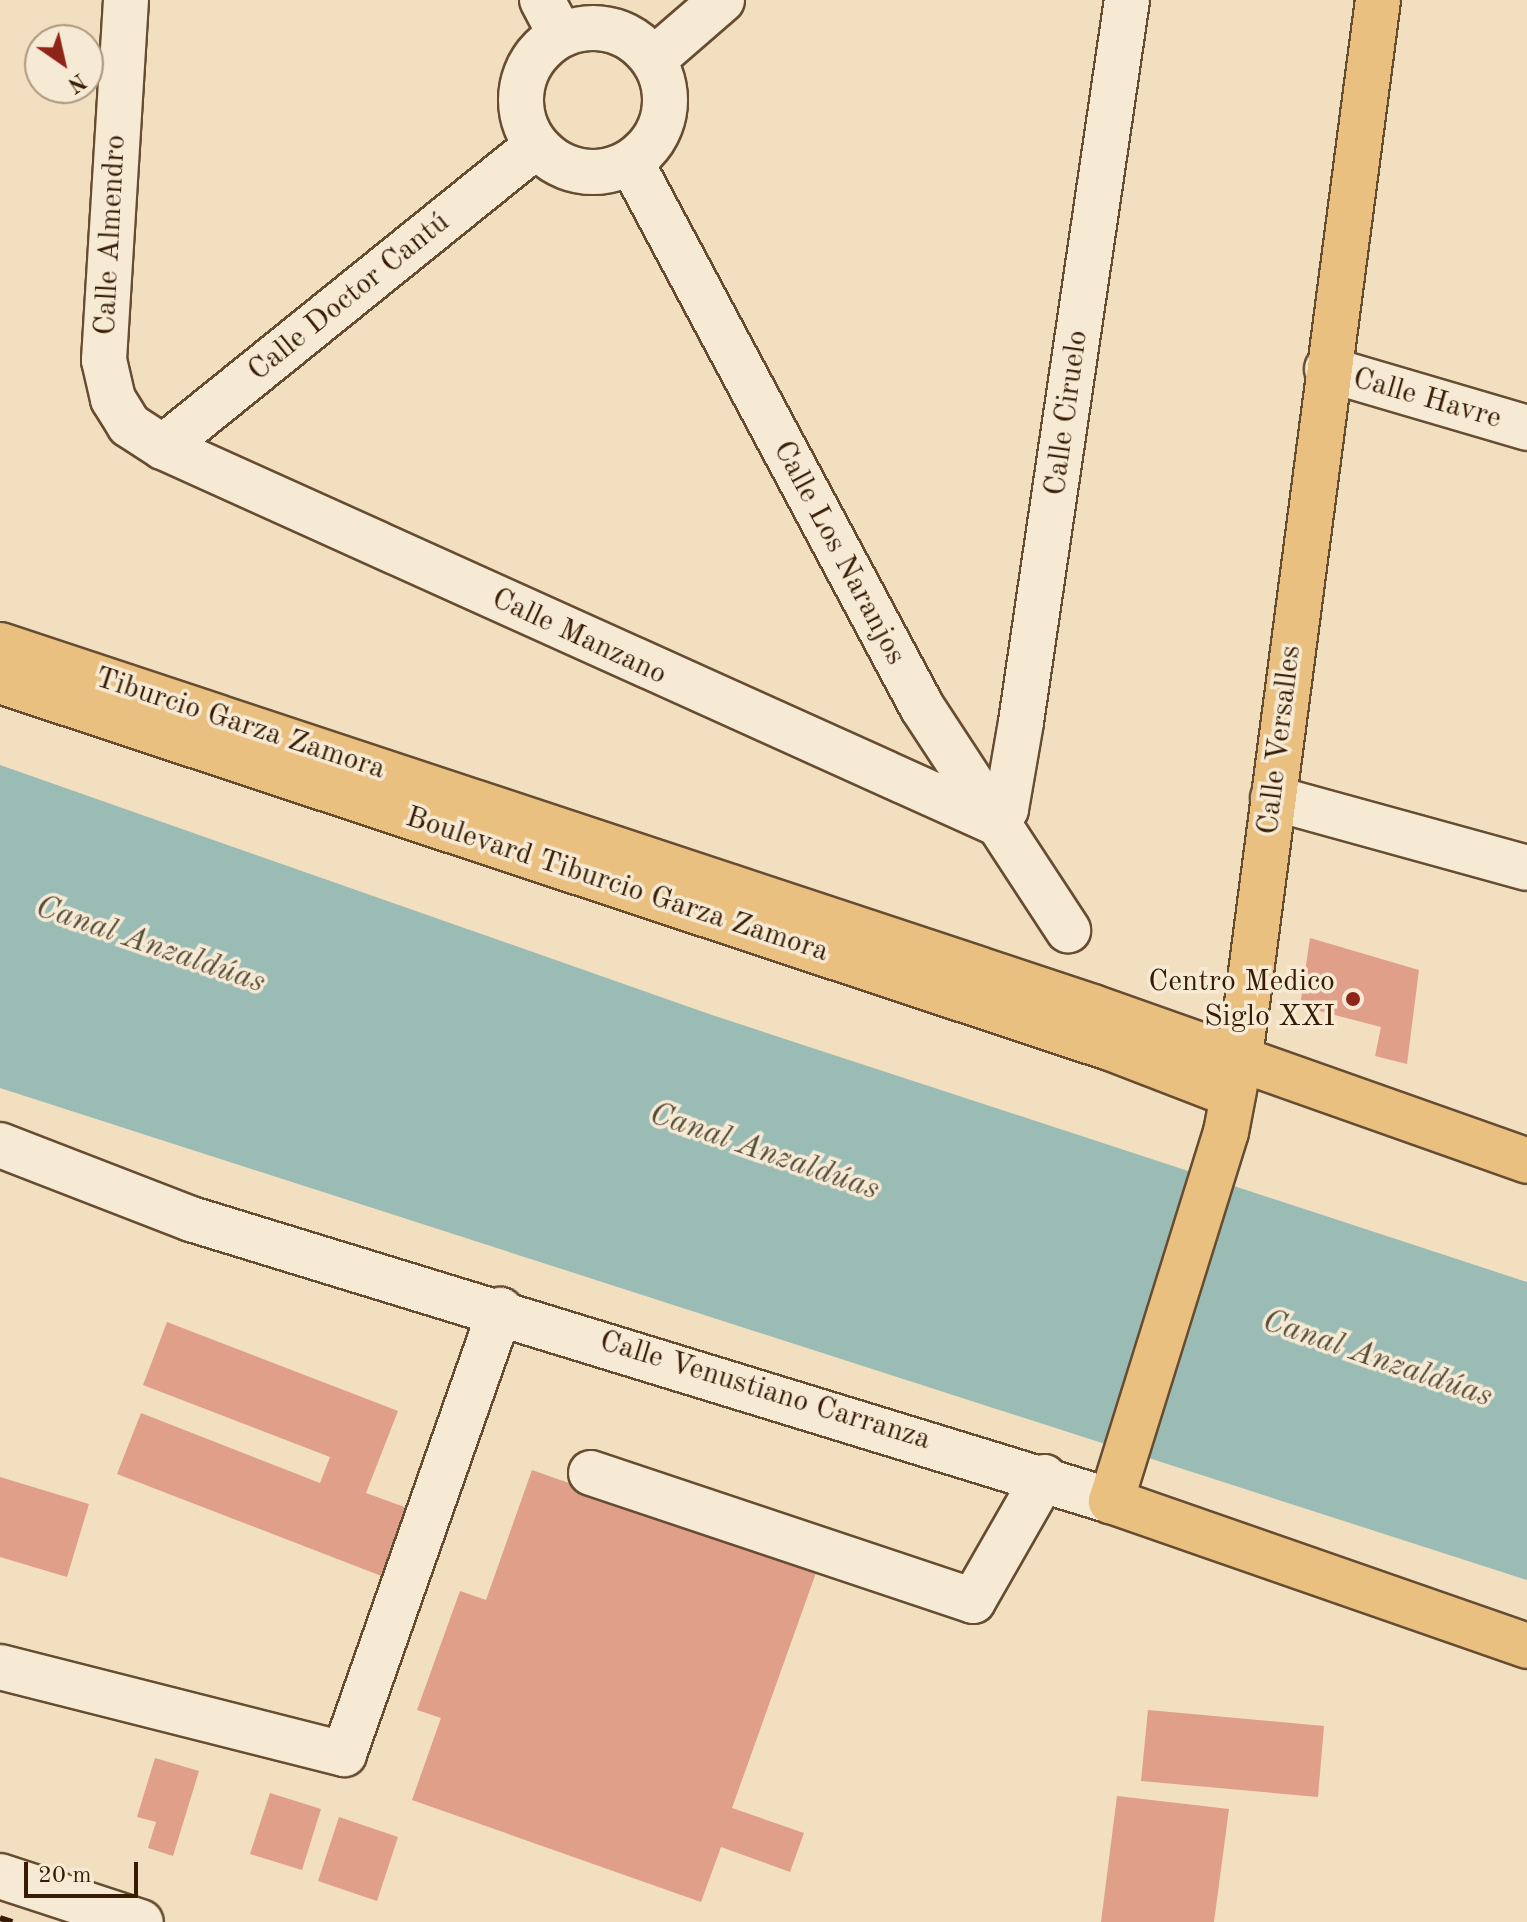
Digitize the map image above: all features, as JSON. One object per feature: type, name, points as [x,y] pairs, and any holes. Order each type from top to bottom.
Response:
[{"type":"main road","name":"Calle Versalles","points":[[1116,1484],[1233,1097],[1378,0]]},
{"type":"main road","name":"Tiburcio Garza Zamora","points":[[4,658],[1093,1007],[1233,1097]]},
{"type":"main road","points":[[1233,1097],[1527,1161]]},
{"type":"main road","name":"Calle Venustiano Carranza","points":[[1116,1484],[1527,1646]]},
{"type":"street","name":"Calle Almendro","points":[[126,0],[104,360],[113,399],[129,425],[163,447]]},
{"type":"street","points":[[654,59],[722,0]]},
{"type":"street","name":"Calle Ciruelo","points":[[996,823],[1006,809],[1021,722],[1127,0]]},
{"type":"street","points":[[551,17],[615,30],[654,59],[665,87],[664,117],[651,144],[631,162],[596,174],[563,168],[535,147],[521,116],[521,82],[538,51],[551,17]]},
{"type":"street","name":"Calle Doctor Cantú","points":[[163,447],[535,147]]},
{"type":"street","name":"Calle Los Naranjos","points":[[631,162],[922,707],[1068,930]]},
{"type":"street","name":"Calle Havre","points":[[1327,369],[1527,428]]},
{"type":"street","name":"Calle Manzano","points":[[163,447],[996,823]]},
{"type":"street","points":[[1273,798],[1527,868]]},
{"type":"street","name":"Calle Venustiano Carranza","points":[[0,1145],[191,1219],[1044,1477],[1116,1484]]},
{"type":"street","points":[[0,1667],[344,1754],[500,1310]]},
{"type":"street","points":[[591,1473],[973,1601],[1044,1477]]},
{"type":"street","points":[[0,1876],[141,1922]]},
{"type":"water","name":"Canal Anzaldúas","points":[[0,765],[712,1015],[1527,1282],[1527,1580],[0,1088]]},
{"type":"building","points":[[1310,938],[1419,970],[1407,1064],[1375,1056],[1381,1027],[1300,1006]]},
{"type":"building","points":[[167,1322],[398,1411],[366,1493],[410,1509],[384,1577],[117,1474],[141,1413],[320,1483],[330,1457],[143,1385]]},
{"type":"building","points":[[532,1470],[817,1570],[732,1808],[804,1833],[790,1872],[721,1847],[701,1902],[412,1800],[441,1718],[417,1710],[460,1591],[486,1600]]},
{"type":"building","points":[[0,1477],[89,1504],[67,1577],[0,1557]]},
{"type":"building","points":[[1148,1710],[1324,1726],[1318,1797],[1141,1781]]},
{"type":"building","points":[[155,1758],[199,1771],[173,1856],[148,1848],[156,1822],[137,1817]]},
{"type":"building","points":[[270,1793],[321,1809],[302,1870],[250,1854]]},
{"type":"building","points":[[1117,1796],[1229,1809],[1214,1922],[1101,1922]]},
{"type":"building","points":[[339,1817],[398,1837],[377,1901],[318,1881]]},
{"type":"railway","points":[[0,1918],[12,1922]]},
{"type":"place","name":"Centro Medico Siglo XXI","points":[[1353,999]]}]
